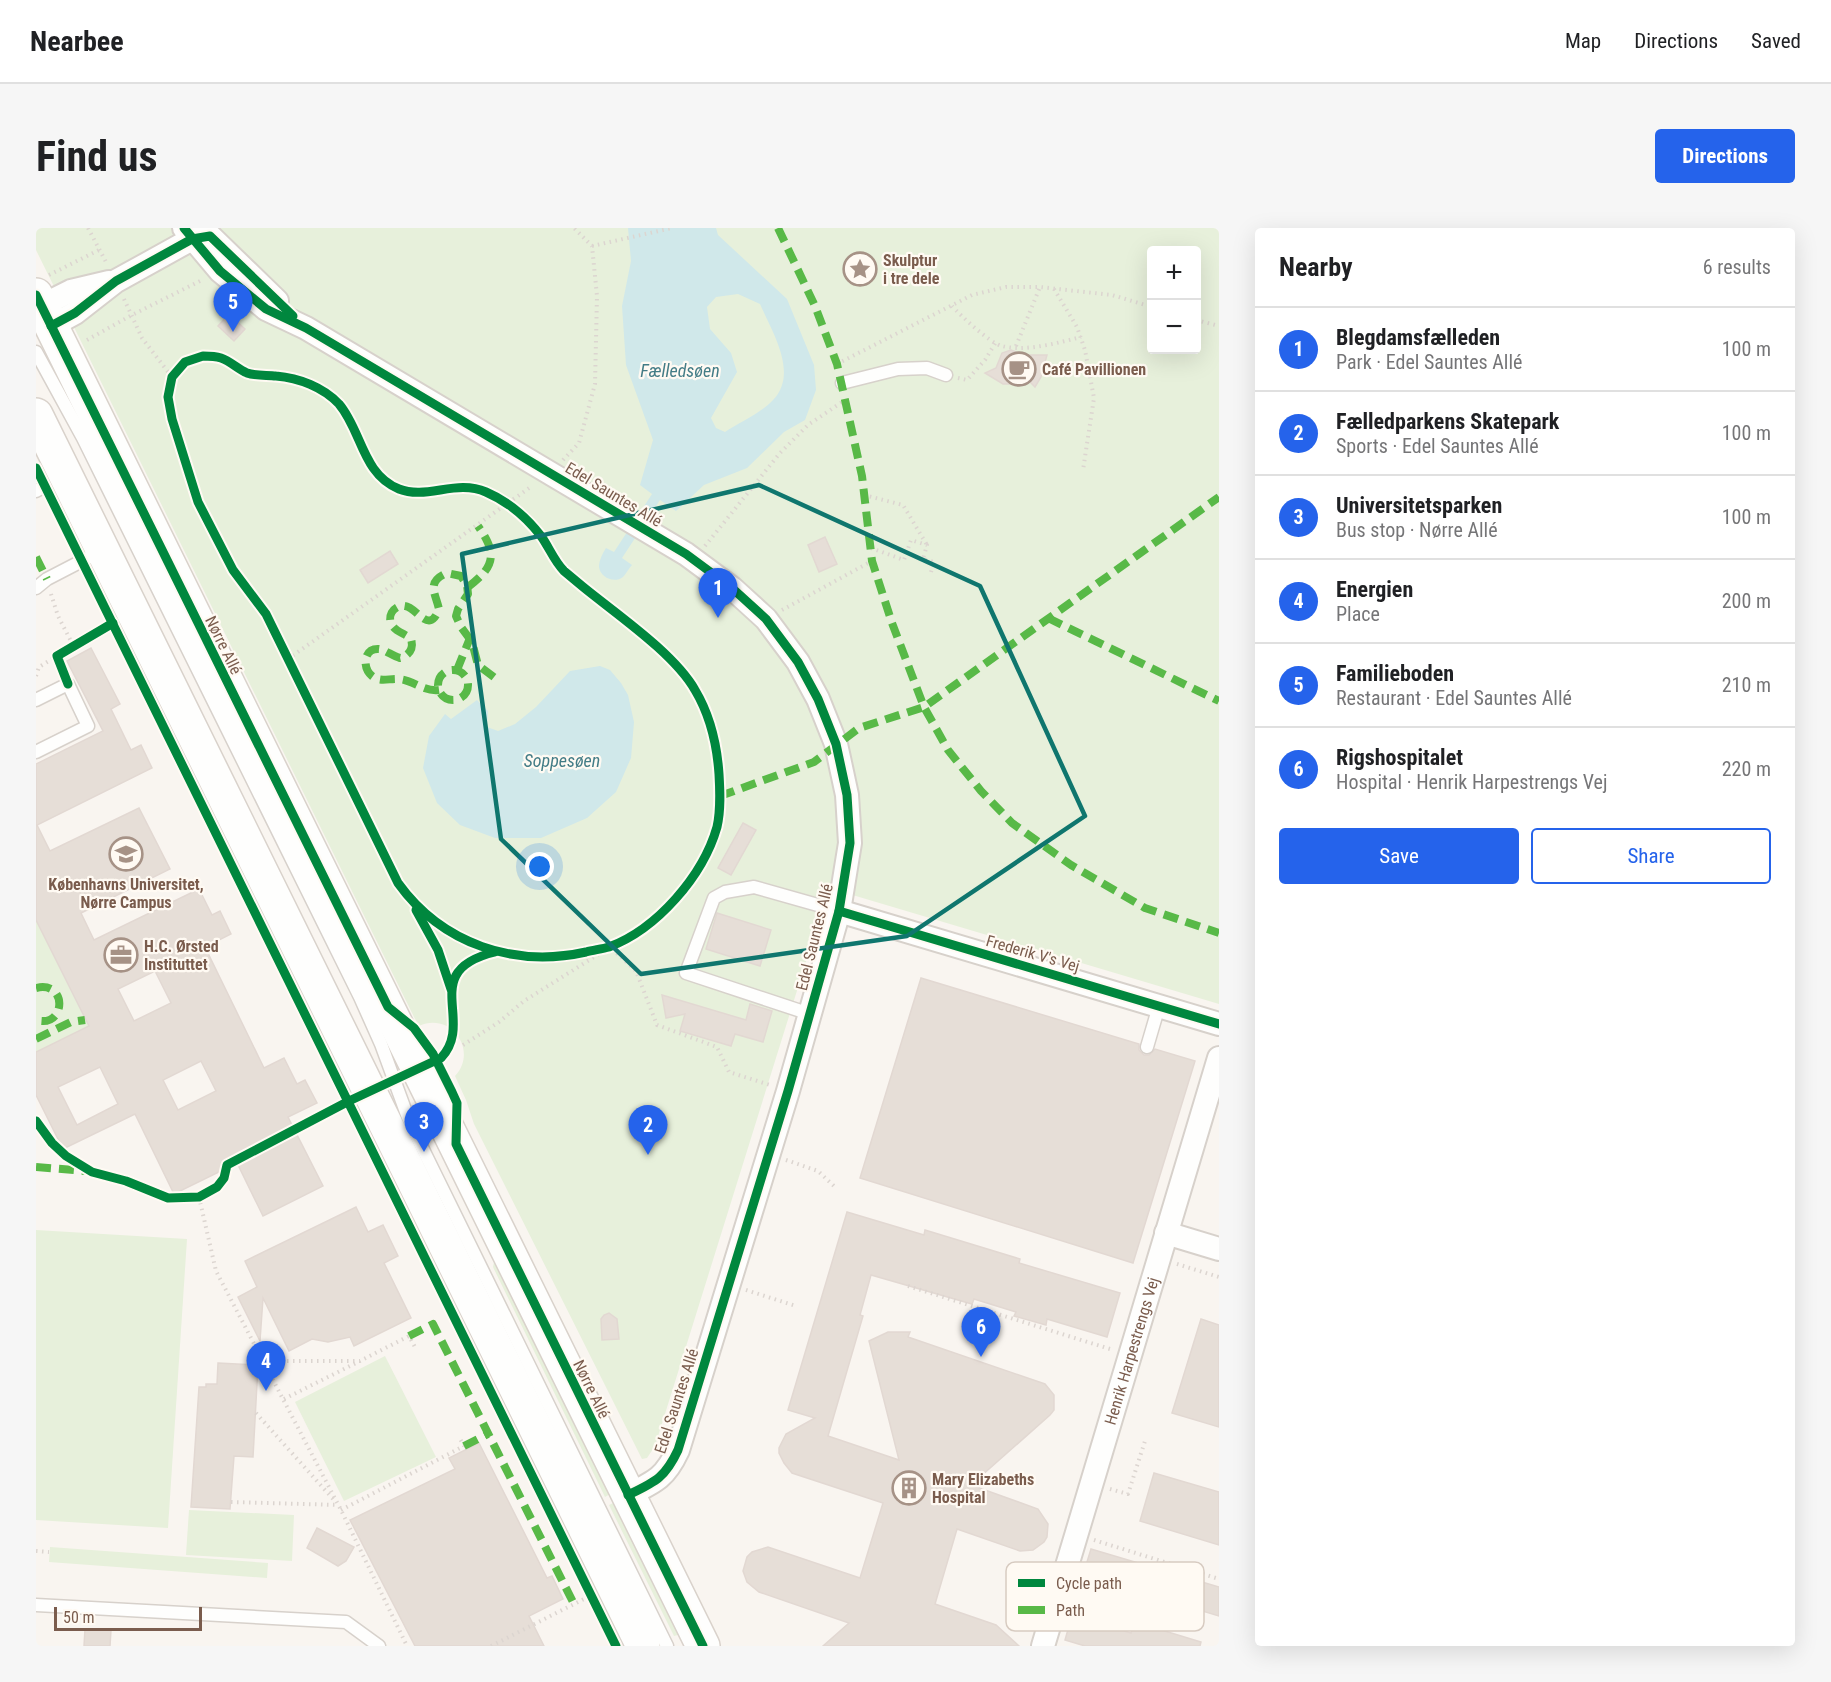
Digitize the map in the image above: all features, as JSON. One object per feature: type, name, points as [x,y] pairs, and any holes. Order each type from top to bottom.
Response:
[{"type":"street","name":"Edel Sauntes Allé","points":[[188,233],[220,271],[266,309],[306,328],[550,473],[690,557],[732,588],[766,619],[803,671],[818,699],[836,744],[847,795],[850,843],[839,911],[788,1091],[678,1450],[670,1466],[659,1479],[628,1495]]},
{"type":"street","name":"Edel Sauntes Allé","points":[[188,233],[210,236],[306,328]]},
{"type":"street","points":[[40,314],[71,291],[116,280],[188,233]]},
{"type":"street","name":"Nørre Allé","points":[[40,314],[704,1646]]},
{"type":"street","points":[[36,415],[643,1646]]},
{"type":"street","name":"Frederik V's Vej","points":[[839,911],[1219,1024]]},
{"type":"street","name":"Henrik Harpestrengs Vej","points":[[1068,1562],[1219,1058]]},
{"type":"street","points":[[1167,1233],[1219,1249]]},
{"type":"street","name":"Henrik Harpestrengs Vej","points":[[1043,1646],[1048,1631]]},
{"type":"lane","points":[[40,314],[83,438],[354,986],[381,1044],[410,1123],[667,1646]]},
{"type":"lane","points":[[842,383],[898,369],[927,369],[946,375]]},
{"type":"lane","points":[[36,588],[47,579],[103,550]]},
{"type":"lane","points":[[36,700],[69,684],[88,726],[36,752]]},
{"type":"lane","points":[[810,1014],[686,973],[714,898],[725,892],[754,886],[839,911]]},
{"type":"lane","points":[[1147,1047],[1159,1006]]},
{"type":"lane","points":[[36,1605],[346,1622],[379,1646]]},
{"type":"path","points":[[88,228],[116,280],[142,338],[175,373],[170,387]]},
{"type":"path","points":[[293,669],[286,654],[550,473],[579,443],[595,384],[597,296],[592,246],[574,228]]},
{"type":"path","points":[[592,246],[672,228]]},
{"type":"path","points":[[40,314],[99,250]]},
{"type":"path","points":[[81,344],[132,315],[220,271]]},
{"type":"path","points":[[837,364],[972,295],[1006,286],[1040,287],[1112,296],[1147,306]]},
{"type":"path","points":[[1016,346],[1040,287]]},
{"type":"path","points":[[1053,289],[1081,337],[1094,398],[1083,470]]},
{"type":"path","points":[[952,306],[962,317],[1001,346],[1039,347],[1081,337]]},
{"type":"path","points":[[1201,321],[1219,326]]},
{"type":"path","points":[[946,375],[967,380],[985,360],[996,342]]},
{"type":"path","points":[[690,557],[807,425],[845,400]]},
{"type":"path","points":[[864,495],[903,505],[927,545],[923,559],[934,562],[931,572]]},
{"type":"path","points":[[505,502],[517,512]]},
{"type":"path","points":[[871,548],[904,560],[911,540],[927,545]]},
{"type":"path","points":[[766,619],[872,561]]},
{"type":"path","points":[[47,579],[58,616],[74,645]]},
{"type":"path","points":[[36,676],[39,667],[83,640]]},
{"type":"path","points":[[57,656],[69,684]]},
{"type":"path","points":[[580,953],[614,944]]},
{"type":"path","points":[[463,1045],[499,1022],[524,1001],[614,944]]},
{"type":"path","points":[[614,944],[636,971],[657,1025],[717,1047],[729,1072],[788,1091]]},
{"type":"path","points":[[768,1154],[819,1171],[835,1187]]},
{"type":"path","points":[[199,1197],[216,1271],[340,1507],[407,1646]]},
{"type":"path","points":[[1159,1259],[1219,1276]]},
{"type":"path","points":[[908,1286],[1130,1356]]},
{"type":"path","points":[[750,1291],[796,1306]]},
{"type":"path","points":[[284,1399],[409,1336],[416,1349]]},
{"type":"path","points":[[263,1360],[360,1361]]},
{"type":"path","points":[[255,1413],[340,1507]]},
{"type":"path","points":[[231,1502],[340,1507],[464,1446],[459,1437]]},
{"type":"path","points":[[1117,1491],[1128,1494],[1145,1441]]},
{"type":"path","points":[[1077,1534],[1165,1562]]},
{"type":"path","points":[[36,1551],[49,1552]]},
{"type":"path","points":[[1204,1574],[1219,1579]]},
{"type":"path","points":[[585,1586],[596,1606]]},
{"type":"path","points":[[491,1646],[590,1596]]},
{"type":"highlighted area","points":[[759,485],[980,586],[1085,816],[907,936],[641,974],[501,839],[462,554]]},
{"type":"green space","points":[[36,228],[1219,228],[1219,1004],[829,888],[655,1446],[647,1458],[642,1459],[474,1124],[455,1076],[462,1066],[464,1055],[458,1036],[450,1028],[441,1024],[430,1023],[419,1026],[36,250]]},
{"type":"green space","points":[[36,920],[89,1026],[36,1052]]},
{"type":"green space","points":[[36,1230],[187,1239],[168,1528],[36,1520]]},
{"type":"green space","points":[[500,1260],[615,1491],[605,1497],[493,1267],[494,1262]]},
{"type":"green space","points":[[385,1356],[436,1457],[344,1501],[295,1402]]},
{"type":"green space","points":[[620,1500],[685,1633],[674,1636],[609,1505]]},
{"type":"green space","points":[[189,1510],[294,1515],[292,1561],[186,1555]]},
{"type":"green space","points":[[50,1547],[268,1563],[267,1578],[49,1562]]},
{"type":"water","name":"Fælledsøen","points":[[628,228],[716,228],[718,235],[787,299],[814,365],[816,390],[805,420],[784,432],[747,468],[704,485],[676,511],[660,500],[622,558],[632,565],[623,577],[612,580],[600,571],[601,557],[606,548],[614,552],[652,494],[640,485],[653,440],[626,365],[622,306],[631,261]],"holes":[[[738,294],[760,304],[781,352],[784,378],[780,389],[768,405],[725,432],[716,428],[711,418],[737,372],[731,353],[710,329],[707,307],[716,297]]]},
{"type":"water","name":"Soppesøen","points":[[600,666],[610,670],[628,695],[634,722],[631,758],[616,792],[587,818],[541,838],[495,838],[460,825],[437,803],[423,768],[429,736],[445,714],[451,719],[477,700],[488,711],[487,727],[498,731],[515,724],[536,707],[570,671]]},
{"type":"building","points":[[229,314],[245,329],[234,341],[218,326]]},
{"type":"building","name":"Café Pavillionen","points":[[1011,350],[1023,355],[1047,355],[1041,377],[1035,387],[1027,379],[1018,384],[1003,384],[985,373],[996,368],[1002,353]]},
{"type":"building","points":[[825,537],[837,564],[819,572],[808,545]]},
{"type":"building","points":[[390,551],[398,564],[368,583],[360,570]]},
{"type":"building","name":"H.C. Ørsted Instituttet","points":[[91,648],[120,704],[111,709],[131,750],[141,745],[152,768],[37,825],[50,851],[139,808],[170,869],[81,913],[94,940],[199,889],[212,915],[220,911],[231,934],[205,947],[264,1068],[284,1058],[297,1084],[305,1080],[317,1103],[288,1117],[323,1186],[263,1216],[237,1163],[174,1194],[135,1114],[63,1149],[36,1095],[36,1052],[89,1026],[36,920],[36,764],[103,731],[67,661]],"holes":[[[155,971],[171,1003],[134,1021],[118,989]],[[201,1061],[216,1091],[178,1110],[163,1080]],[[100,1067],[118,1104],[77,1125],[58,1087]]]},
{"type":"building","points":[[743,823],[756,830],[731,875],[718,868]]},
{"type":"building","points":[[717,913],[771,930],[760,966],[706,949]]},
{"type":"building","points":[[921,978],[1139,1044],[1139,1050],[1144,1055],[1149,1055],[1155,1049],[1195,1061],[1133,1263],[860,1178]]},
{"type":"building","points":[[662,995],[746,1020],[750,1004],[772,1011],[763,1042],[735,1034],[731,1046],[680,1031],[685,1014],[666,1018]]},
{"type":"building","points":[[356,1207],[368,1232],[383,1225],[398,1256],[384,1263],[411,1318],[354,1346],[350,1337],[328,1342],[312,1339],[289,1351],[263,1298],[260,1341],[238,1297],[257,1287],[245,1261]]},
{"type":"building","name":"Mary Elizabeths Hospital","points":[[847,1212],[924,1235],[925,1230],[1020,1259],[1019,1263],[1120,1293],[1107,1337],[1047,1319],[1046,1325],[1014,1316],[1016,1312],[974,1299],[972,1304],[871,1275],[860,1315],[863,1316],[828,1436],[899,1460],[869,1341],[888,1332],[910,1332],[908,1337],[1045,1384],[1054,1395],[1054,1410],[1050,1415],[971,1485],[1038,1509],[1048,1524],[1047,1537],[1033,1550],[1020,1551],[957,1529],[935,1604],[996,1625],[1019,1646],[823,1646],[849,1623],[759,1592],[747,1582],[743,1571],[747,1557],[752,1552],[768,1547],[860,1578],[883,1503],[792,1473],[779,1453],[786,1434],[815,1418],[788,1410]]},
{"type":"building","points":[[609,1313],[617,1319],[619,1339],[602,1340],[601,1319]]},
{"type":"building","points":[[1201,1319],[1219,1325],[1219,1427],[1172,1413]]},
{"type":"building","points":[[218,1363],[258,1365],[253,1457],[234,1456],[230,1509],[191,1507],[199,1387],[206,1387],[206,1384],[217,1384]]},
{"type":"building","points":[[479,1443],[547,1578],[552,1576],[563,1599],[529,1616],[544,1646],[415,1646],[350,1520],[455,1469],[449,1458]]},
{"type":"building","points":[[1154,1473],[1219,1492],[1219,1545],[1140,1521]]},
{"type":"building","points":[[317,1528],[354,1547],[346,1561],[338,1566],[307,1548]]},
{"type":"building","points":[[1091,1549],[1135,1562],[1087,1562]]},
{"type":"building","points":[[1204,1583],[1219,1587],[1219,1616],[1204,1611]]},
{"type":"building","points":[[85,1629],[111,1630],[110,1646],[84,1646]]},
{"type":"building","points":[[1068,1631],[1131,1633],[1132,1631],[1165,1631],[1201,1642],[1200,1646],[1085,1646],[1065,1640]]},
{"type":"marked path","points":[[778,228],[815,306],[837,364],[862,476],[872,561],[892,623],[924,707],[948,750],[981,791],[1012,823],[1071,865],[1145,908],[1219,933]]},
{"type":"marked path","points":[[720,796],[814,762],[859,728],[924,707],[1219,497]]},
{"type":"marked path","points":[[468,587],[484,572],[491,559],[488,544],[478,526]]},
{"type":"marked path","points":[[36,557],[47,579]]},
{"type":"marked path","points":[[439,690],[428,689],[404,680],[375,678],[369,673],[366,659],[370,652],[379,649],[400,658],[408,653],[412,645],[411,639],[398,631],[390,622],[392,611],[405,606],[423,618],[431,620],[439,609],[434,584],[440,576],[447,573],[461,576],[467,585],[468,594],[456,616],[472,642],[478,665],[499,681]]},
{"type":"marked path","points":[[1048,618],[1219,701]]},
{"type":"marked path","points":[[457,670],[470,638]]},
{"type":"marked path","points":[[453,670],[464,674],[468,685],[464,696],[453,700],[442,696],[438,685],[442,674],[453,670]]},
{"type":"marked path","points":[[36,988],[46,987],[54,991],[59,1004],[58,1012],[53,1018],[46,1021],[36,1020]]},
{"type":"marked path","points":[[36,1039],[71,1022],[85,1020]]},
{"type":"marked path","points":[[36,1167],[86,1171]]},
{"type":"marked path","points":[[409,1336],[433,1324],[574,1604]]},
{"type":"marked path","points":[[464,1446],[488,1434]]},
{"type":"cycle path","points":[[184,228],[220,271],[266,309],[306,328],[686,554],[732,588],[766,619],[798,662],[818,699],[836,744],[847,795],[850,843],[839,911],[788,1091],[678,1450],[664,1473],[628,1495]]},
{"type":"cycle path","points":[[51,326],[75,313],[116,281],[192,239],[210,236],[293,316]]},
{"type":"cycle path","points":[[36,295],[388,1007],[414,1028],[433,1054],[452,1092],[457,1103],[456,1144],[703,1646]]},
{"type":"cycle path","points":[[203,356],[221,358],[250,374],[302,381],[326,393],[339,404],[347,415],[377,473],[399,489],[410,492],[453,488],[475,489],[501,500],[535,529],[564,571],[659,648],[686,676],[705,710],[714,741],[719,780],[718,821],[701,864],[689,882],[676,899],[644,928],[609,947],[586,952],[532,957],[506,953],[458,936],[436,922],[398,883],[266,614],[233,570],[198,502],[172,419],[168,397],[172,377],[185,362],[203,356]]},
{"type":"cycle path","points":[[36,468],[616,1646]]},
{"type":"cycle path","points":[[68,684],[57,656],[113,623]]},
{"type":"cycle path","points":[[416,910],[438,950],[451,989]]},
{"type":"cycle path","points":[[839,911],[1219,1024]]},
{"type":"cycle path","points":[[36,1121],[52,1143],[66,1156],[92,1172],[126,1181],[168,1198],[199,1197],[217,1187],[224,1178],[227,1165],[349,1101],[441,1058],[450,1044],[453,1028],[453,984],[459,971],[472,960],[495,952]]},
{"type":"place","name":"Skulptur i tre dele","points":[[860,269]]},
{"type":"place","name":"Familieboden","points":[[233,332]]},
{"type":"place","name":"Café Pavillionen","points":[[1019,369]]},
{"type":"place","name":"Blegdamsfælleden","points":[[718,618]]},
{"type":"place","name":"Københavns Universitet, Nørre Campus","points":[[126,854]]},
{"type":"place","name":"H.C. Ørsted Instituttet","points":[[121,955]]},
{"type":"place","name":"Universitetsparken","points":[[424,1152]]},
{"type":"place","name":"Fælledparkens Skatepark","points":[[648,1155]]},
{"type":"place","name":"Rigshospitalet","points":[[981,1357]]},
{"type":"place","name":"Energien","points":[[266,1391]]},
{"type":"place","name":"Mary Elizabeths Hospital","points":[[909,1488]]}]
